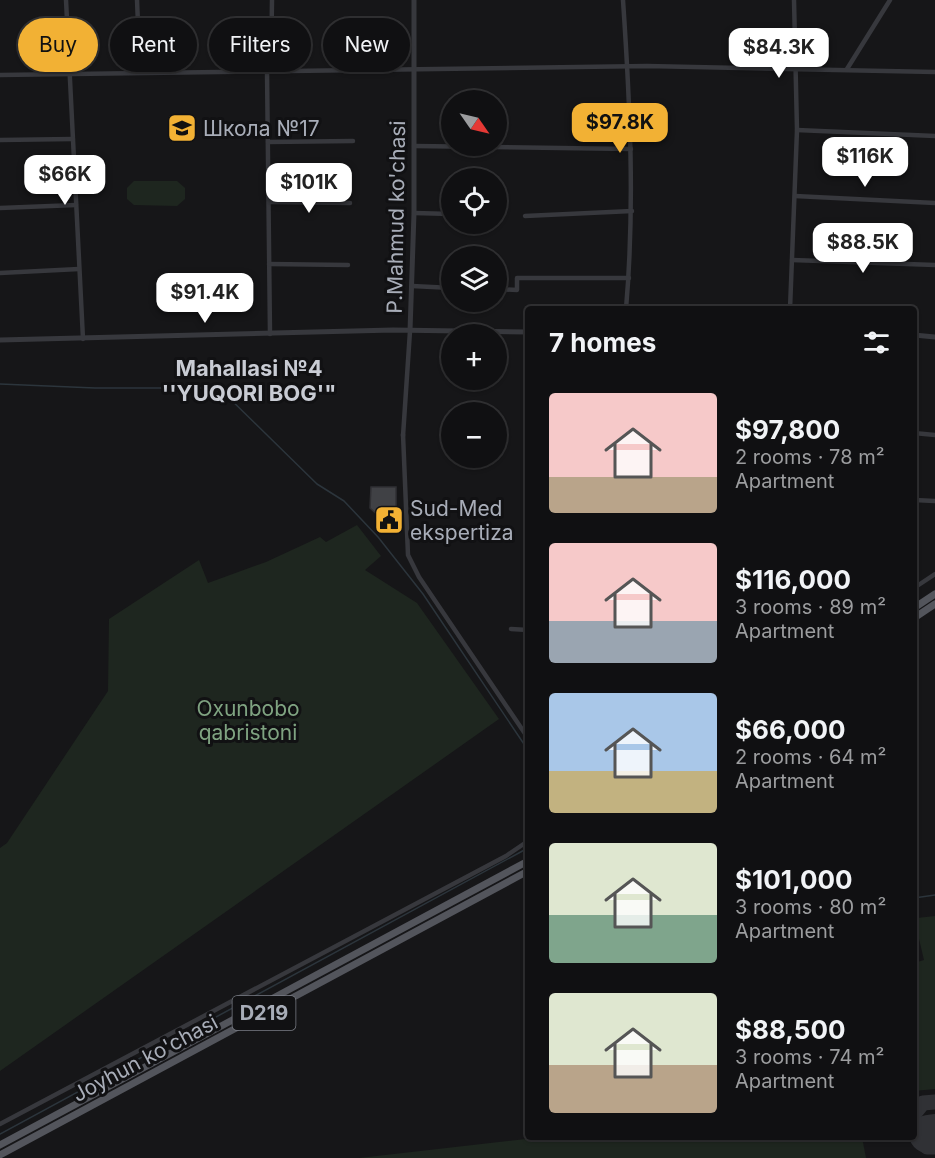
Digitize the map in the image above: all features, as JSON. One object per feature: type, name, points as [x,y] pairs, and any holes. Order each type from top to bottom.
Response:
[{"type":"main road","points":[[917,606],[935,594]]},
{"type":"main road","points":[[917,616],[935,604]]},
{"type":"main road","name":"Joyhun ko'chasi","points":[[0,1145],[525,863]]},
{"type":"main road","name":"Joyhun ko'chasi","points":[[0,1155],[525,873]]},
{"type":"street","points":[[66,0],[83,339]]},
{"type":"street","points":[[137,0],[138,18]]},
{"type":"street","points":[[271,18],[272,0]]},
{"type":"street","name":"P.Mahmud ko'chasi","points":[[405,559],[403,434],[410,331],[414,213],[414,0]]},
{"type":"street","points":[[623,0],[632,149],[632,211],[626,306]]},
{"type":"street","points":[[790,306],[797,130],[794,0]]},
{"type":"street","points":[[847,69],[890,0]]},
{"type":"street","points":[[311,70],[626,67],[935,72]]},
{"type":"street","points":[[0,75],[140,72]]},
{"type":"street","points":[[269,72],[270,334]]},
{"type":"street","points":[[797,130],[935,135]]},
{"type":"street","points":[[0,140],[73,139]]},
{"type":"street","points":[[268,142],[354,141]]},
{"type":"street","points":[[414,146],[632,149]]},
{"type":"street","points":[[795,196],[935,202]]},
{"type":"street","points":[[269,202],[350,203]]},
{"type":"street","points":[[0,208],[76,205]]},
{"type":"street","points":[[525,216],[632,211]]},
{"type":"street","points":[[414,213],[441,214]]},
{"type":"street","points":[[792,260],[935,265]]},
{"type":"street","points":[[269,264],[348,265]]},
{"type":"street","points":[[0,273],[79,269]]},
{"type":"street","points":[[507,290],[516,290],[517,278],[628,278]]},
{"type":"street","points":[[412,286],[441,287]]},
{"type":"street","points":[[0,340],[410,331],[525,332]]},
{"type":"street","points":[[917,335],[935,337]]},
{"type":"street","name":"P.Mahmud ko'chasi","points":[[403,434],[408,555],[419,577],[525,734]]},
{"type":"street","points":[[917,434],[935,435]]},
{"type":"street","points":[[917,500],[935,501]]},
{"type":"street","points":[[917,586],[935,574]]},
{"type":"street","points":[[511,629],[525,630]]},
{"type":"street","points":[[0,1124],[506,856],[525,843]]},
{"type":"green space","points":[[134,181],[177,181],[185,188],[185,199],[177,206],[134,205],[127,199],[127,188]]},
{"type":"green space","name":"Oxunbobo qabristoni","points":[[357,525],[381,556],[365,570],[417,603],[499,719],[0,1071],[0,848],[7,843],[108,691],[109,619],[199,560],[208,583],[266,562],[320,537],[326,542]]},
{"type":"green space","points":[[935,916],[935,1089],[917,1091],[917,962],[924,960],[917,930],[917,918]]},
{"type":"green space","points":[[525,1139],[863,1140],[866,1158],[359,1158]]},
{"type":"building","name":"Sud-Med ekspertiza","points":[[371,487],[396,487],[396,532],[370,508]]},
{"type":"waterway","points":[[0,384],[95,388],[219,388],[317,484],[344,501],[378,537],[423,594],[525,746]]},
{"type":"waterway","points":[[0,1134],[525,850]]},
{"type":"waterway","points":[[917,898],[935,895]]},
{"type":"taxiway","points":[[917,1110],[923,1103],[935,1102]]},
{"type":"taxiway","points":[[917,1138],[927,1147],[935,1147]]},
{"type":"runway","points":[[928,1134],[935,1133]]},
{"type":"place","name":"Школа №17","points":[[182,128]]},
{"type":"place","name":"Sud-Med ekspertiza","points":[[389,520]]},
{"type":"district","name":"Mahallasi №4 ''YUQORI BOG'\"","points":[[249,380]]}]
